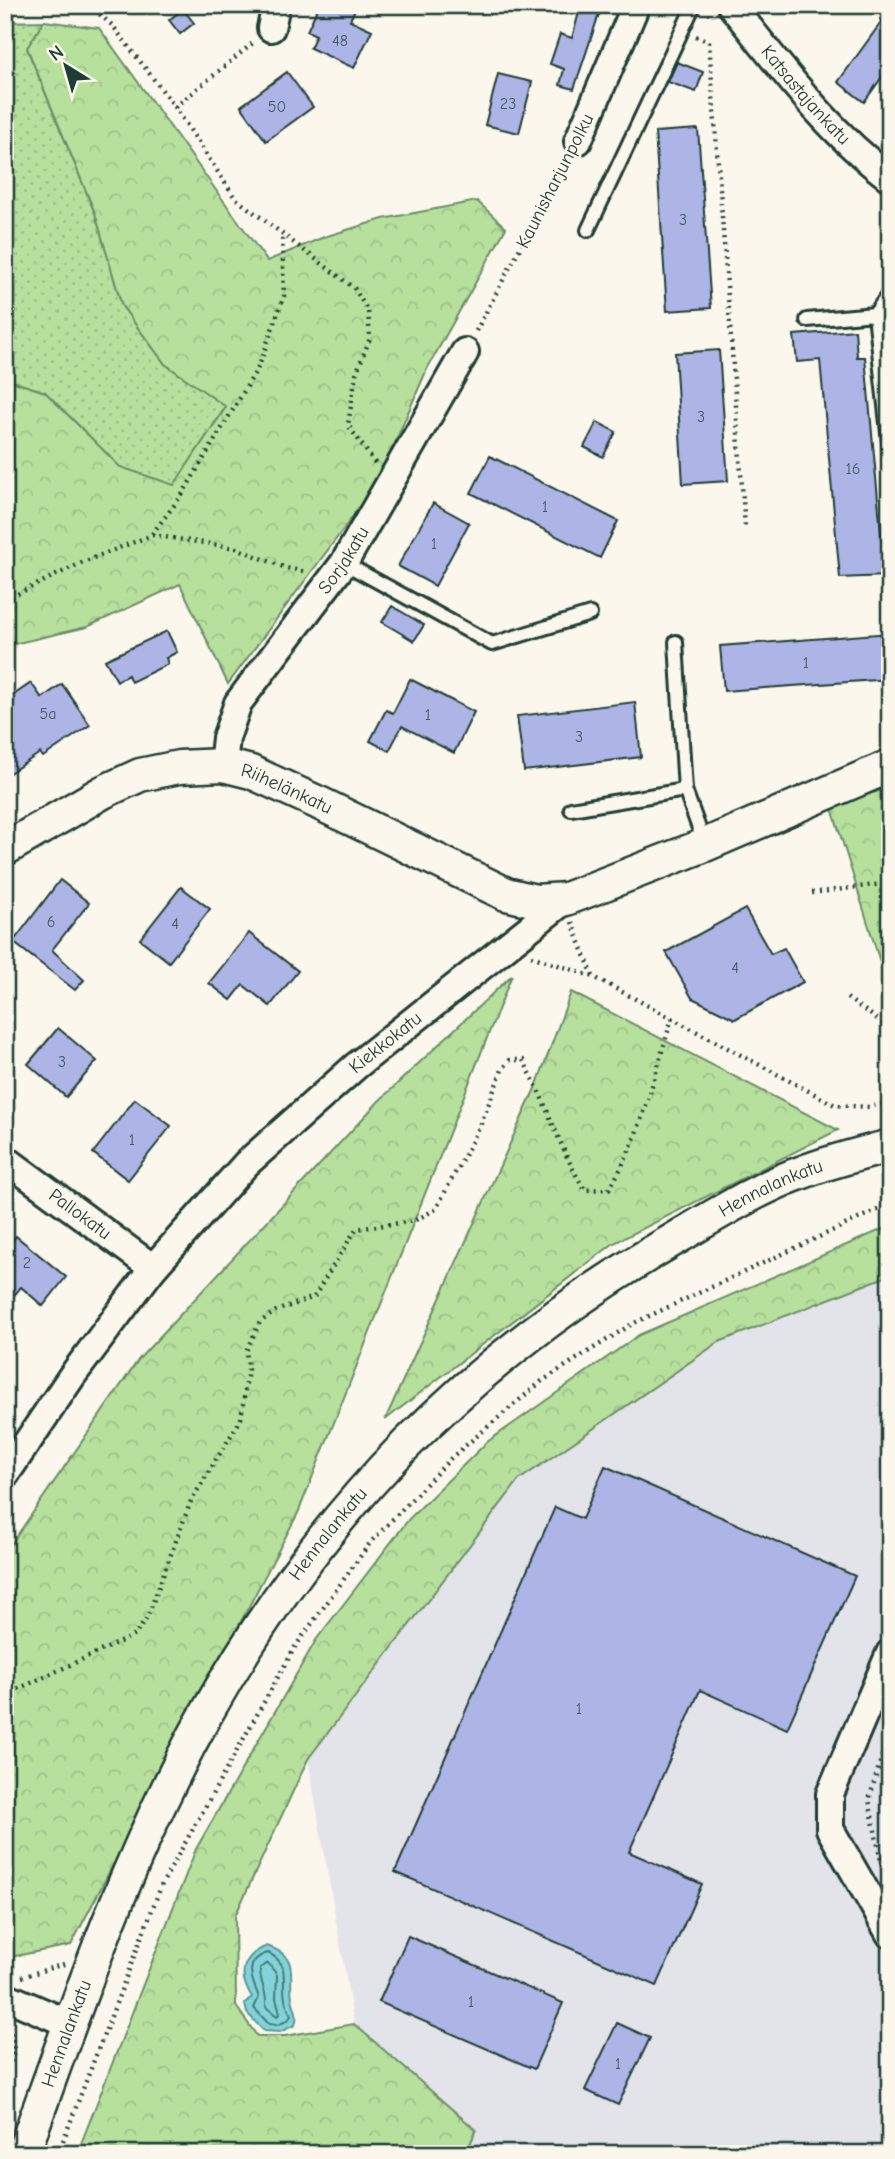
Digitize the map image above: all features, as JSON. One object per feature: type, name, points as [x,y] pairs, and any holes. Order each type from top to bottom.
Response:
[{"type":"street","name":"Kaunisharjunpolku","points":[[578,141],[636,5]]},
{"type":"street","name":"Katsastajankatu","points":[[731,5],[808,100],[868,162],[890,178]]},
{"type":"street","name":"Sorjakatu","points":[[223,765],[226,738],[238,703],[339,570],[465,352]]},
{"type":"street","name":"Riihelänkatu","points":[[5,849],[103,792],[140,775],[179,767],[223,765],[274,783],[506,894],[536,901],[566,899]]},
{"type":"street","name":"Kiekkokatu","points":[[5,1475],[72,1376],[153,1268],[246,1164],[356,1066],[512,941],[566,899],[705,845],[890,766]]},
{"type":"street","name":"Hennalankatu","points":[[23,2154],[70,2024],[136,1857],[204,1718],[264,1616],[332,1525],[406,1441],[504,1354],[610,1277],[705,1221],[801,1172],[890,1146]]},
{"type":"street","name":"Pallokatu","points":[[5,1159],[153,1268]]},
{"type":"street","points":[[890,1653],[830,1794],[830,1829],[890,1934]]},
{"type":"street","points":[[13,1991],[70,2024]]},
{"type":"lane","points":[[588,230],[694,5]]},
{"type":"lane","points":[[890,292],[875,314],[890,451]]},
{"type":"lane","points":[[807,320],[875,314]]},
{"type":"lane","points":[[339,570],[492,644],[590,614]]},
{"type":"lane","points":[[676,642],[684,790],[705,845]]},
{"type":"lane","points":[[571,809],[684,790]]},
{"type":"path","points":[[89,5],[113,26],[175,107],[235,198],[354,288],[368,311],[370,338],[356,374],[348,425],[389,481]]},
{"type":"path","points":[[175,107],[274,17]]},
{"type":"path","points":[[682,30],[709,42],[745,527]]},
{"type":"path","name":"Kaunisharjunpolku","points":[[465,352],[578,141]]},
{"type":"path","points":[[152,535],[182,495],[259,366],[284,296],[282,235]]},
{"type":"path","points":[[5,600],[83,562],[152,535],[236,548],[286,568],[339,570]]},
{"type":"path","points":[[812,894],[890,883]]},
{"type":"path","points":[[566,899],[573,928],[594,977]]},
{"type":"path","points":[[512,941],[527,955],[594,977],[835,1105],[869,1107],[890,1102]]},
{"type":"path","points":[[847,998],[890,1028]]},
{"type":"path","points":[[5,1695],[135,1635],[146,1618],[191,1501],[241,1419],[248,1369],[246,1351],[260,1322],[276,1311],[314,1297],[356,1229],[414,1222],[436,1209],[480,1126],[502,1070],[510,1059],[523,1060],[528,1068],[568,1162],[585,1191],[609,1189],[624,1167],[652,1088],[672,1018]]},
{"type":"path","points":[[58,2154],[162,1884],[295,1647],[370,1543],[452,1457],[542,1381],[632,1324],[890,1204]]},
{"type":"path","points":[[885,1871],[880,1863],[869,1800],[890,1728]]},
{"type":"path","points":[[5,2082],[14,2051],[8,2016],[13,1991]]},
{"type":"shaded area","points":[[890,1275],[890,2154],[466,2154],[476,2130],[354,2024],[308,1759],[515,1483],[719,1342]]},
{"type":"green space","points":[[44,21],[27,48],[95,213],[122,306],[165,364],[226,406],[174,486],[120,467],[45,392],[5,379],[5,22]]},
{"type":"green space","points":[[44,21],[99,28],[267,261],[324,237],[383,219],[477,201],[506,228],[427,369],[377,484],[228,684],[180,584],[87,627],[5,646],[5,379],[45,392],[120,467],[174,485],[226,407],[165,364],[122,306],[95,213],[27,48]]},
{"type":"green space","points":[[890,788],[890,994],[831,805]]},
{"type":"green space","points":[[512,975],[298,1513],[71,1945],[5,1958],[5,1553],[139,1359],[379,1101]]},
{"type":"green space","points":[[571,992],[838,1130],[614,1243],[385,1420],[537,1084]]},
{"type":"green space","points":[[890,1226],[890,1275],[719,1342],[519,1480],[308,1759],[235,1916],[236,2006],[257,2036],[285,2036],[354,2024],[476,2130],[466,2154],[77,2154],[196,1849],[316,1640],[409,1519],[487,1442],[639,1335]]},
{"type":"water","points":[[267,1946],[285,1956],[291,1968],[296,2021],[295,2025],[280,2032],[264,2031],[247,2013],[245,2004],[252,1997],[244,1981],[244,1967],[252,1955]]},
{"type":"building","points":[[319,5],[357,5],[350,20],[372,30],[354,68],[310,48],[316,35],[307,31]]},
{"type":"building","points":[[581,5],[602,5],[574,89],[560,85],[564,69],[550,64],[560,34],[572,38]]},
{"type":"building","points":[[183,9],[194,23],[180,34],[169,20]]},
{"type":"building","points":[[890,10],[890,66],[864,102],[838,82]]},
{"type":"building","points":[[677,62],[703,72],[696,92],[668,82]]},
{"type":"building","points":[[287,72],[313,107],[266,141],[241,106]]},
{"type":"building","points":[[498,74],[532,82],[519,133],[485,125]]},
{"type":"building","points":[[698,129],[711,308],[667,311],[655,132]]},
{"type":"building","points":[[855,330],[857,357],[865,357],[885,576],[840,578],[820,360],[797,362],[794,335]]},
{"type":"building","points":[[719,350],[728,481],[683,484],[675,353]]},
{"type":"building","points":[[597,422],[616,432],[603,457],[584,447]]},
{"type":"building","points":[[490,456],[618,521],[600,558],[471,493]]},
{"type":"building","points":[[433,503],[469,523],[435,586],[398,566]]},
{"type":"building","points":[[392,606],[424,625],[414,641],[382,622]]},
{"type":"building","points":[[167,631],[177,652],[166,658],[168,664],[131,682],[128,675],[117,681],[105,660]]},
{"type":"building","points":[[890,633],[890,679],[724,691],[720,646]]},
{"type":"building","points":[[410,679],[474,712],[454,753],[402,726],[389,751],[370,741],[386,710],[393,713]]},
{"type":"building","points":[[31,683],[42,698],[62,684],[90,725],[43,757],[40,753],[5,776],[5,701]]},
{"type":"building","points":[[635,702],[641,757],[524,771],[517,716]]},
{"type":"building","points":[[60,880],[89,903],[52,950],[84,980],[75,990],[13,942]]},
{"type":"building","points":[[181,887],[210,909],[169,962],[140,939]]},
{"type":"building","points":[[745,909],[771,954],[784,948],[803,982],[735,1019],[692,998],[666,952]]},
{"type":"building","points":[[249,933],[298,971],[270,1006],[243,985],[231,1000],[209,983]]},
{"type":"building","points":[[58,1028],[97,1061],[66,1097],[28,1064]]},
{"type":"building","points":[[135,1099],[171,1126],[128,1180],[93,1153]]},
{"type":"building","points":[[16,1236],[66,1277],[43,1306],[21,1287],[5,1306],[5,1249]]},
{"type":"building","points":[[605,1466],[855,1576],[787,1729],[700,1690],[629,1852],[702,1884],[657,1986],[395,1872],[555,1507],[582,1519]]},
{"type":"building","points":[[408,1936],[563,2003],[534,2069],[379,2002]]},
{"type":"building","points":[[617,2023],[650,2038],[618,2105],[585,2090]]}]
